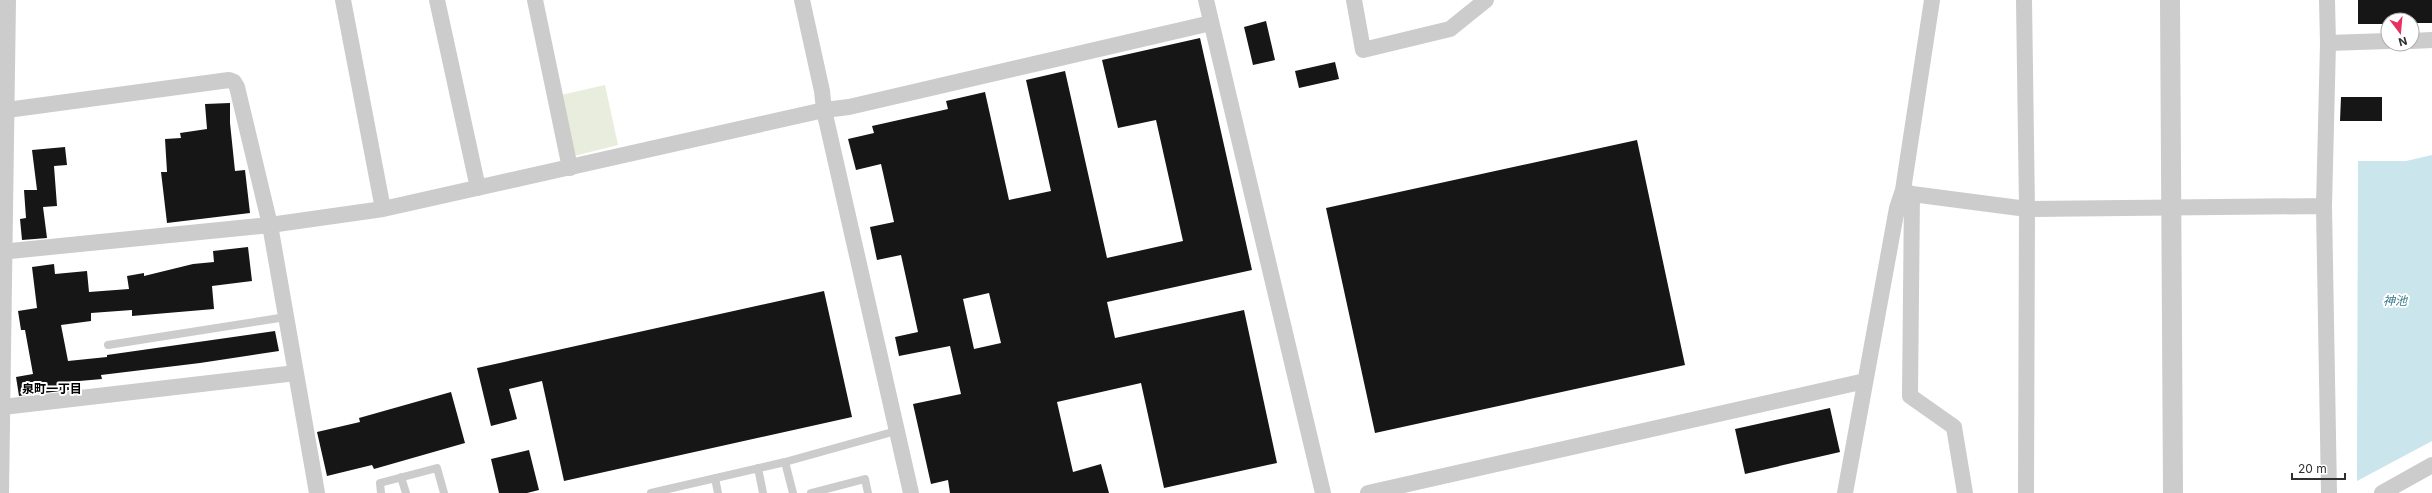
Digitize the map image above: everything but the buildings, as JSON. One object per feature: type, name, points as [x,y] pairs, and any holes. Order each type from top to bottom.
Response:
[{"type":"street","points":[[1,493],[3,407],[2,252],[7,110],[8,0]]},
{"type":"street","points":[[343,0],[383,209]]},
{"type":"street","points":[[437,0],[478,188]]},
{"type":"street","points":[[535,0],[570,168]]},
{"type":"street","points":[[802,0],[822,91],[824,110],[911,493]]},
{"type":"street","points":[[1206,0],[1322,493]]},
{"type":"street","points":[[1354,0],[1363,50],[1450,29],[1486,0]]},
{"type":"street","points":[[1932,0],[1907,192],[1910,396],[1954,427],[1964,493]]},
{"type":"street","points":[[2024,0],[2027,209],[2026,493]]},
{"type":"street","points":[[2170,0],[2173,493]]},
{"type":"street","points":[[2327,0],[2328,43],[2324,206],[2329,493]]},
{"type":"street","points":[[2,252],[270,225],[383,209],[824,110],[849,107],[1211,24]]},
{"type":"street","points":[[2420,41],[2432,40]]},
{"type":"street","points":[[2328,43],[2380,41]]},
{"type":"street","points":[[7,110],[229,80],[234,82],[238,87],[270,225],[317,493]]},
{"type":"street","points":[[1907,192],[2027,209],[2324,206]]},
{"type":"street","points":[[1845,493],[1897,208],[1907,192]]},
{"type":"street","points":[[3,407],[296,373]]},
{"type":"street","points":[[1368,493],[1865,382]]},
{"type":"street","points":[[2382,493],[2432,465]]},
{"type":"lane","points":[[108,344],[286,317]]},
{"type":"lane","points":[[651,493],[785,462],[896,431]]},
{"type":"lane","points":[[785,462],[793,493]]},
{"type":"lane","points":[[381,493],[380,483],[436,468],[444,493]]},
{"type":"lane","points":[[758,468],[764,493]]},
{"type":"lane","points":[[401,477],[406,493]]},
{"type":"lane","points":[[715,478],[718,493]]},
{"type":"lane","points":[[811,493],[865,479],[868,493]]},
{"type":"green space","points":[[605,85],[618,145],[574,156],[561,95]]},
{"type":"water","name":"神池","points":[[2432,155],[2432,441],[2357,481],[2358,161],[2406,161]]},
{"type":"district","name":"泉町一丁目","points":[[52,389]]}]
